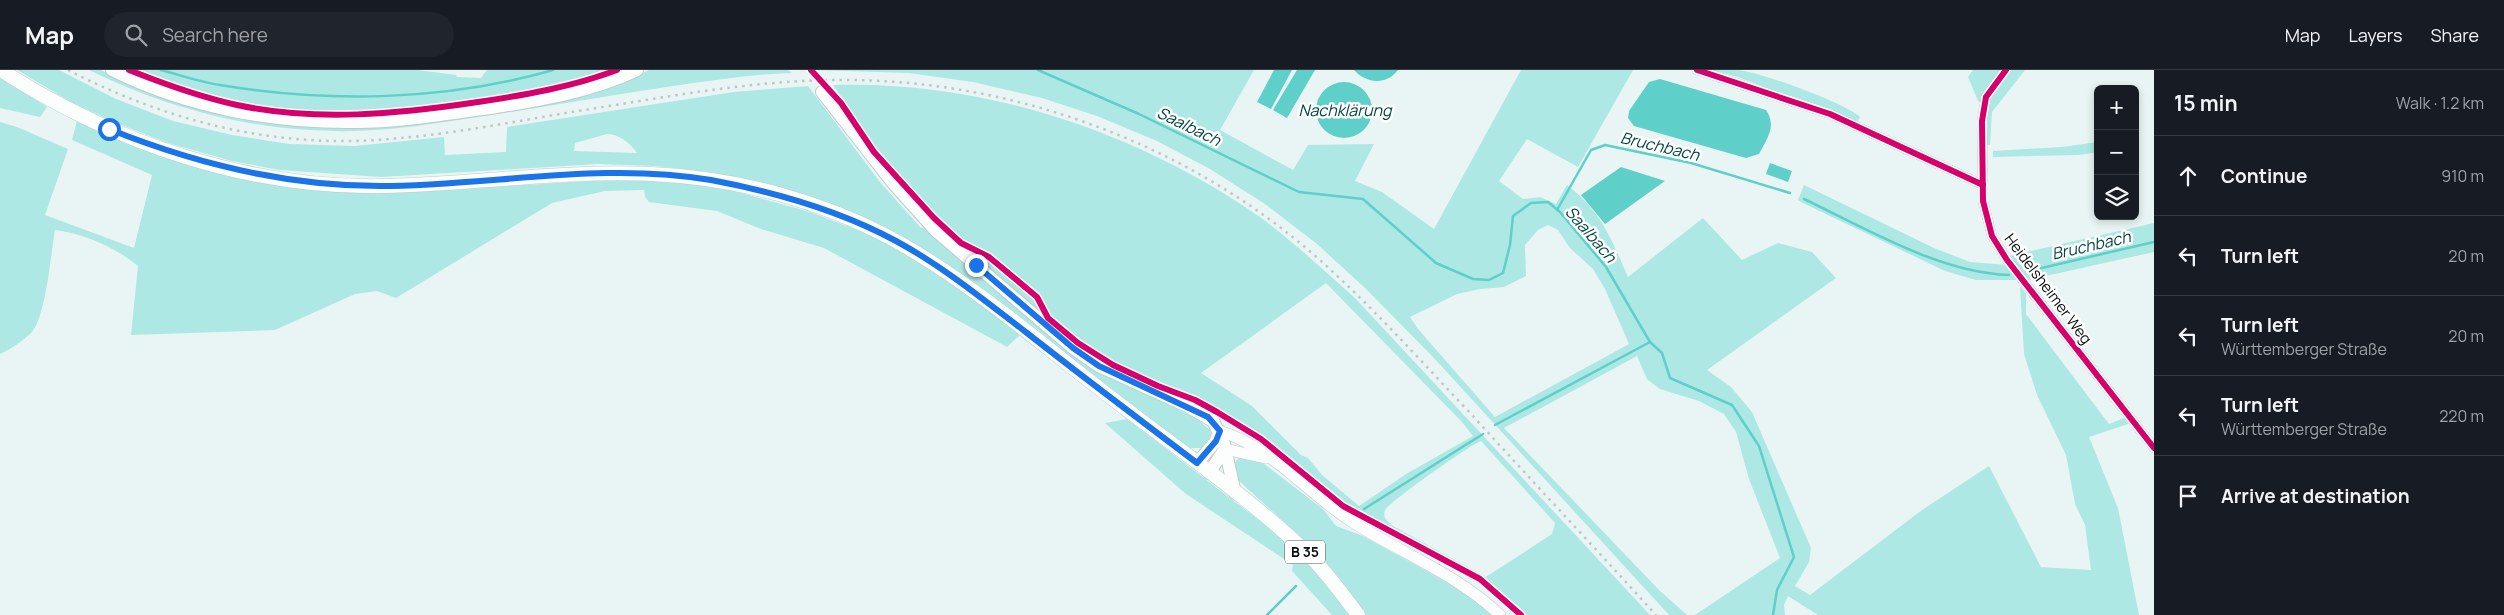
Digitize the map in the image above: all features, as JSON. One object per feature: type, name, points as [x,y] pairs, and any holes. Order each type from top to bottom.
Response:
[{"type":"main road","name":"B 35","points":[[1,70],[66,109],[164,151],[279,179],[379,186],[600,173],[654,174],[708,180],[759,190],[844,217],[893,240],[974,292],[1197,463],[1275,524],[1311,557],[1358,615]]},
{"type":"main road","points":[[112,70],[181,98],[236,112],[292,120],[355,122],[424,118],[553,97],[586,90],[637,70]]},
{"type":"main road","points":[[822,92],[893,184],[936,231],[1058,335],[1099,366],[1208,417],[1220,431],[1235,493]]},
{"type":"main road","points":[[1197,463],[1216,441],[1220,431]]},
{"type":"main road","points":[[1209,473],[1225,449]]},
{"type":"street","points":[[1697,70],[1830,114],[1983,185]]},
{"type":"street","name":"Heidelsheimer Weg","points":[[2006,70],[1986,96],[1982,121],[1982,201],[1992,236],[2007,260],[2154,448]]},
{"type":"street","points":[[1220,431],[1253,445],[1350,521],[1479,595],[1500,615]]},
{"type":"street","points":[[1225,449],[1256,455],[1273,461]]},
{"type":"shaded area","points":[[17,70],[59,70],[116,99],[173,121],[232,135],[289,144],[355,146],[444,137],[445,155],[506,152],[507,127],[734,92],[808,86],[879,181],[921,228],[924,227],[1029,319],[1085,364],[1197,419],[1210,430],[1211,437],[1204,448],[1189,448],[1026,323],[931,255],[717,173],[655,166],[598,164],[381,177],[280,170],[232,161],[168,143],[114,122],[71,102]],"holes":[[[611,134],[624,140],[637,153],[574,151],[575,143]]]},
{"type":"shaded area","points":[[89,70],[101,70],[179,102],[355,127],[634,77],[649,70],[788,70],[792,73],[680,85],[417,126],[355,131],[320,131],[285,128],[218,117],[152,97]]},
{"type":"shaded area","points":[[138,70],[418,70],[456,75],[457,77],[481,78],[487,70],[610,70],[574,83],[473,99],[404,108],[335,112],[265,108],[231,102],[195,92]]},
{"type":"shaded area","points":[[813,70],[1254,70],[1220,130],[1293,170],[1308,145],[1374,144],[1355,181],[1382,192],[1434,229],[1521,70],[1633,70],[1578,167],[1527,139],[1499,181],[1523,199],[1540,197],[1556,204],[1567,185],[1589,205],[1597,216],[1610,238],[1628,277],[1703,218],[1742,260],[1778,243],[1812,252],[1836,278],[1707,370],[1731,387],[1752,412],[1811,548],[1809,562],[1795,586],[1810,595],[1922,510],[1989,466],[2041,567],[2091,570],[2085,525],[2075,504],[2066,455],[2037,395],[2024,354],[2020,286],[2026,294],[2026,314],[2109,424],[2126,417],[2131,423],[2089,437],[2118,508],[2139,615],[1818,615],[1788,596],[1784,605],[1785,615],[1695,615],[1780,558],[1749,479],[1736,432],[1724,414],[1699,401],[1660,389],[1647,379],[1637,356],[1504,428],[1659,590],[1687,615],[1669,615],[1434,358],[1365,288],[1317,244],[1265,204],[1210,169],[1157,141],[1097,116],[1042,98],[973,82],[909,73]],"holes":[[[1548,225],[1558,230],[1570,248],[1593,269],[1605,289],[1629,344],[1495,417],[1418,329],[1410,317],[1457,294],[1480,289],[1504,287],[1526,276],[1525,245],[1538,230]]]},
{"type":"shaded area","points":[[1711,70],[1738,70],[1764,76],[1838,104],[1860,117],[1857,122],[1738,77]]},
{"type":"shaded area","points":[[1973,70],[2025,70],[1992,112],[1990,145],[1986,145],[1986,108],[1978,101],[1968,77]]},
{"type":"shaded area","points":[[0,77],[47,107],[40,117],[0,108]]},
{"type":"shaded area","points":[[833,85],[889,86],[945,91],[1000,102],[1055,117],[1109,136],[1160,159],[1210,185],[1270,225],[1355,298],[1650,615],[1524,615],[1491,584],[1344,505],[1217,415],[1097,353],[1049,315],[1047,320],[975,258],[896,181]],"holes":[[[1326,283],[1462,422],[1473,436],[1406,474],[1359,506],[1322,475],[1308,458],[1301,455],[1252,406],[1201,373]],[[1481,441],[1555,523],[1552,534],[1486,577],[1393,526],[1386,520],[1384,515],[1385,510],[1400,496],[1447,462]]]},
{"type":"shaded area","points":[[77,121],[161,156],[212,171],[335,190],[413,192],[606,180],[702,182],[810,212],[873,236],[934,269],[1020,335],[1007,347],[824,248],[761,229],[717,211],[649,202],[645,197],[644,190],[605,191],[552,203],[396,298],[377,291],[355,294],[275,330],[131,335],[138,266],[120,253],[99,242],[55,230],[50,268],[37,324],[25,339],[0,354],[0,122],[17,127],[68,149],[45,215],[134,248],[152,175],[72,140]]},
{"type":"shaded area","points":[[2094,143],[2094,153],[2079,155],[1993,157],[1993,151],[2062,147]]},
{"type":"shaded area","points":[[1804,185],[1934,248],[1970,262],[2008,265],[2017,277],[2016,280],[1976,280],[1945,271],[1798,200]]},
{"type":"shaded area","points":[[2154,223],[2154,252],[2028,280],[2009,256]]},
{"type":"shaded area","points":[[1127,419],[1277,534],[1311,566],[1353,615],[1332,615],[1292,571],[1293,565],[1186,494],[1105,423]]},
{"type":"shaded area","points":[[1239,458],[1257,460],[1264,464],[1323,509],[1336,526],[1363,536],[1463,591],[1494,615],[1366,615],[1306,542],[1238,480],[1234,463]]},
{"type":"water","points":[[1274,70],[1292,70],[1271,109],[1257,102]]},
{"type":"water","points":[[1297,70],[1315,70],[1287,118],[1273,110]]},
{"type":"water","name":"Nachklärung","points":[[1354,70],[1398,70],[1388,78],[1376,81],[1364,78]]},
{"type":"water","points":[[1660,79],[1766,110],[1771,127],[1768,138],[1759,154],[1746,158],[1634,126],[1628,118],[1629,111],[1649,82]]},
{"type":"water","name":"Nachklärung","points":[[1344,82],[1355,84],[1364,90],[1370,99],[1372,110],[1370,121],[1364,130],[1355,136],[1344,138],[1333,136],[1324,130],[1318,121],[1316,110],[1318,99],[1324,90],[1333,84]]},
{"type":"water","points":[[1770,163],[1792,171],[1788,182],[1766,174]]},
{"type":"water","points":[[1621,167],[1665,181],[1605,224],[1581,195]]},
{"type":"waterway","name":"Saalbach","points":[[161,70],[220,85],[261,91],[345,96],[387,96],[471,88],[553,70]]},
{"type":"waterway","name":"Saalbach","points":[[1038,70],[1139,114],[1299,192],[1363,199],[1436,263],[1473,279],[1489,280],[1503,273],[1510,245],[1513,216],[1531,203],[1548,202],[1560,212],[1606,267],[1650,342],[1662,353],[1670,378],[1732,405],[1759,446],[1794,557],[1777,590],[1773,615]]},
{"type":"waterway","name":"Bruchbach","points":[[1557,210],[1591,150],[1605,145],[1691,163],[1790,193]]},
{"type":"waterway","name":"Bruchbach","points":[[1804,199],[1877,235],[1930,258],[1983,272],[2009,275]]},
{"type":"waterway","name":"Bruchbach","points":[[2033,270],[2154,242]]},
{"type":"waterway","points":[[1495,425],[1650,342]]},
{"type":"waterway","points":[[1364,509],[1483,434]]},
{"type":"waterway","points":[[1267,615],[1296,586]]},
{"type":"railway","points":[[68,70],[136,101],[207,124],[243,132],[316,140],[382,140],[439,134],[713,90],[814,80],[911,83],[974,92],[1035,106],[1096,126],[1154,151],[1210,181],[1263,215],[1313,254],[1375,312],[1414,353],[1656,615]]},
{"type":"cycle path","points":[[129,70],[182,90],[237,105],[267,110],[327,115],[387,113],[496,99],[566,86],[617,70]]},
{"type":"cycle path","points":[[811,70],[841,103],[874,152],[934,218],[961,243],[989,257],[1037,297],[1048,318],[1078,343],[1113,365],[1158,386],[1195,400],[1261,439],[1343,506],[1480,579],[1521,615]]},
{"type":"cycle path","points":[[1697,70],[1830,114],[1983,185]]},
{"type":"cycle path","points":[[2006,70],[1986,97],[1982,121],[1983,201],[1992,236],[2007,260],[2154,448]]},
{"type":"route","points":[[109,129],[164,151],[230,168],[279,179],[328,184],[379,186],[433,184],[600,173],[654,174],[708,180],[759,190],[844,217],[913,251],[974,292],[1197,463],[1216,441],[1220,431],[1208,417],[1099,366],[1073,348],[976,265]]}]
